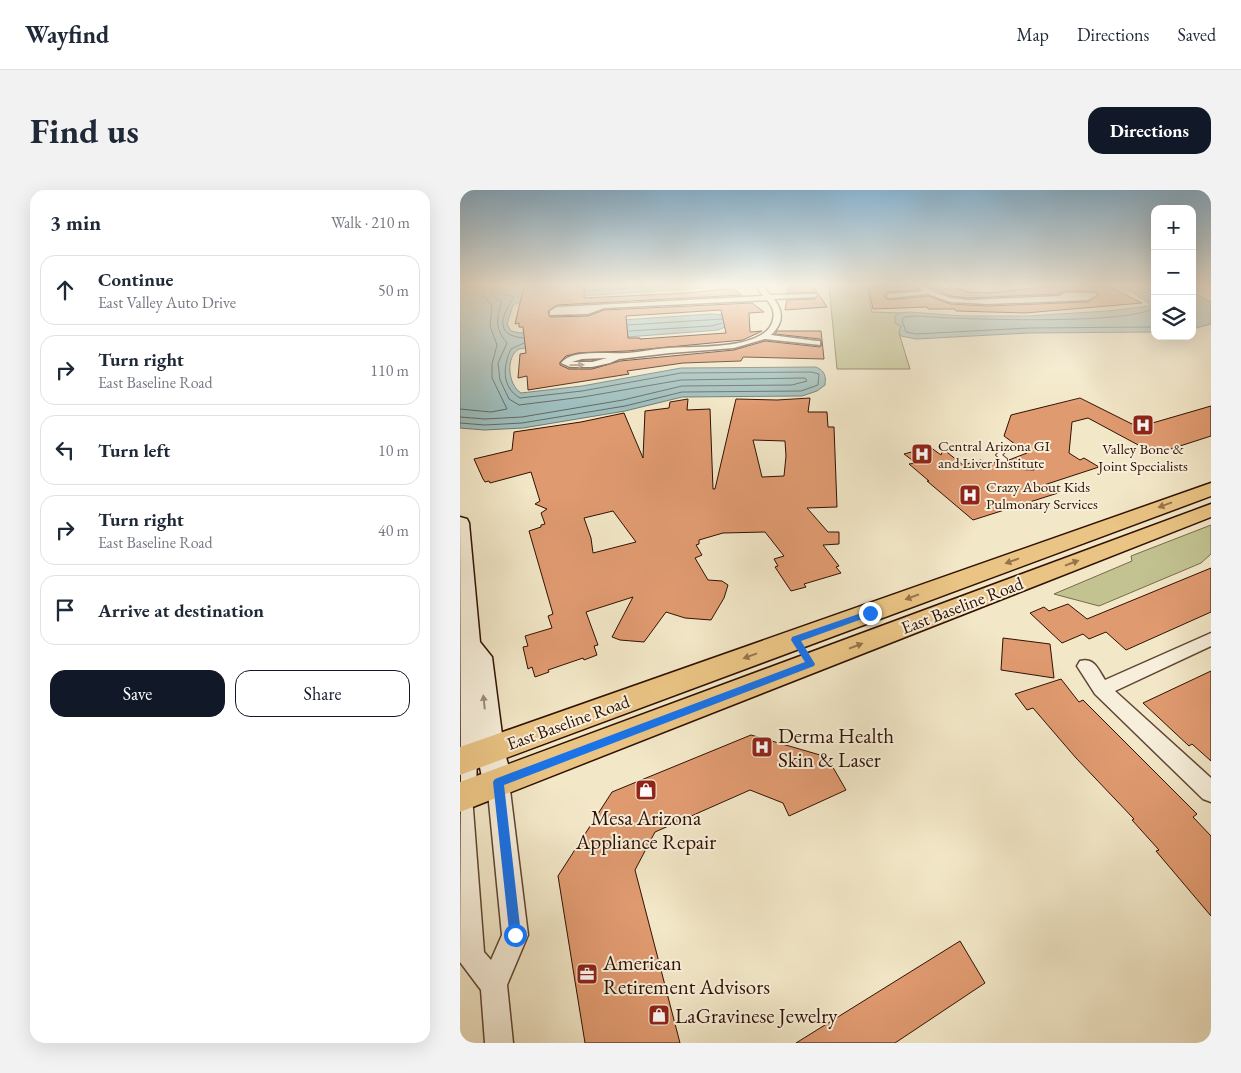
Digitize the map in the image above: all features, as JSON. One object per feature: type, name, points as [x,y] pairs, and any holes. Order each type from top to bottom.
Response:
[{"type":"main road","name":"East Baseline Road","points":[[461,797],[803,652],[1211,489]]},
{"type":"main road","name":"East Baseline Road","points":[[471,757],[803,652],[1211,510]]},
{"type":"street","points":[[765,337],[774,326]]},
{"type":"street","points":[[616,356],[668,350],[734,346],[765,337],[817,343]]},
{"type":"street","points":[[460,524],[464,653],[480,657],[471,757],[461,797],[471,957],[494,985]]},
{"type":"street","points":[[1100,689],[1144,671],[1211,639]]},
{"type":"street","points":[[1086,666],[1100,689],[1211,792]]},
{"type":"street","points":[[460,674],[471,757],[498,782],[515,935],[494,985],[500,1043]]},
{"type":"lane","points":[[1004,450],[999,455],[1015,466],[1030,468]]},
{"type":"green space","points":[[833,326],[901,326],[899,333],[910,369],[837,369]]},
{"type":"green space","points":[[1211,525],[1211,554],[1201,563],[1099,606],[1054,594],[1132,561],[1131,556]]},
{"type":"water","points":[[460,326],[508,326],[511,331],[520,333],[576,326],[725,326],[718,330],[576,341],[519,349],[512,358],[510,371],[513,384],[521,393],[582,386],[681,368],[816,367],[824,374],[825,379],[825,385],[817,391],[802,396],[682,397],[625,411],[523,428],[484,430],[460,428]]},
{"type":"water","points":[[901,326],[1151,326],[1151,332],[1029,333],[916,339],[901,336],[899,333]]},
{"type":"building","points":[[627,326],[628,338],[640,339],[726,333],[724,326],[750,326],[750,332],[762,331],[743,340],[627,351],[578,353],[566,356],[560,362],[560,365],[569,369],[592,369],[620,361],[734,350],[765,341],[820,347],[822,345],[820,339],[775,334],[777,331],[821,331],[824,359],[743,357],[741,361],[683,363],[627,371],[629,374],[528,390],[527,376],[518,378],[520,354],[526,353],[523,327],[519,327]]},
{"type":"building","points":[[810,398],[808,412],[827,412],[828,427],[834,427],[837,507],[807,508],[828,532],[839,532],[839,544],[823,545],[839,566],[836,567],[841,573],[804,584],[806,587],[791,591],[775,567],[778,566],[774,559],[784,556],[765,532],[723,533],[699,540],[699,544],[696,545],[702,555],[695,558],[708,580],[722,581],[728,585],[724,598],[711,620],[685,618],[666,612],[644,642],[620,640],[612,637],[633,597],[586,612],[598,645],[594,646],[597,655],[548,670],[549,672],[535,677],[532,667],[528,669],[523,647],[528,646],[525,636],[552,628],[548,616],[553,614],[529,531],[545,524],[541,513],[547,509],[535,504],[540,501],[531,472],[490,483],[489,481],[485,482],[474,459],[512,450],[514,432],[581,422],[624,413],[643,458],[645,411],[669,408],[670,402],[688,399],[687,410],[710,409],[713,489],[715,489],[736,399],[777,400]],"holes":[[[753,440],[785,441],[784,476],[762,477]],[[613,511],[636,542],[593,553],[591,538],[584,518]]]},
{"type":"building","points":[[1080,398],[1132,424],[1142,421],[1149,424],[1211,406],[1211,436],[1155,454],[1088,418],[1072,422],[1069,453],[1080,460],[1084,458],[1099,467],[1044,485],[1058,493],[973,520],[909,464],[916,463],[904,454],[930,447],[941,455],[943,449],[963,465],[981,460],[987,465],[1000,461],[1016,469],[1034,470],[1035,468],[1031,464],[1017,463],[1009,460],[1027,453],[1004,436],[1011,415]]},
{"type":"building","points":[[1211,568],[1211,612],[1126,650],[1106,632],[1089,639],[1083,634],[1062,643],[1030,613],[1044,607],[1049,611],[1068,604],[1087,619]]},
{"type":"building","points":[[1003,638],[1050,644],[1054,678],[1001,670]]},
{"type":"building","points":[[1211,671],[1211,761],[1192,744],[1189,746],[1143,703]]},
{"type":"building","points":[[1061,679],[1079,702],[1083,700],[1197,814],[1193,817],[1211,836],[1211,916],[1156,851],[1159,850],[1132,820],[1134,819],[1076,758],[1033,708],[1027,710],[1015,694]]},
{"type":"building","points":[[751,735],[827,757],[846,790],[789,816],[783,803],[750,790],[655,832],[635,870],[680,1043],[585,1043],[558,876],[612,792]]},
{"type":"building","points":[[960,941],[985,983],[895,1043],[796,1043]]},
{"type":"place","name":"Valley Bone & Joint Specialists","points":[[1143,425]]},
{"type":"place","name":"Central Arizona GI and Liver Institute","points":[[922,454]]},
{"type":"place","name":"Crazy About Kids Pulmonary Services","points":[[970,495]]},
{"type":"place","name":"Derma Health Skin & Laser","points":[[762,747]]},
{"type":"place","name":"Mesa Arizona Appliance Repair","points":[[646,790]]},
{"type":"place","name":"American Retirement Advisors","points":[[587,974]]},
{"type":"place","name":"LaGravinese Jewelry","points":[[659,1015]]},
{"type":"route","points":[[515,935],[498,782],[811,664],[795,640],[870,613]]}]
